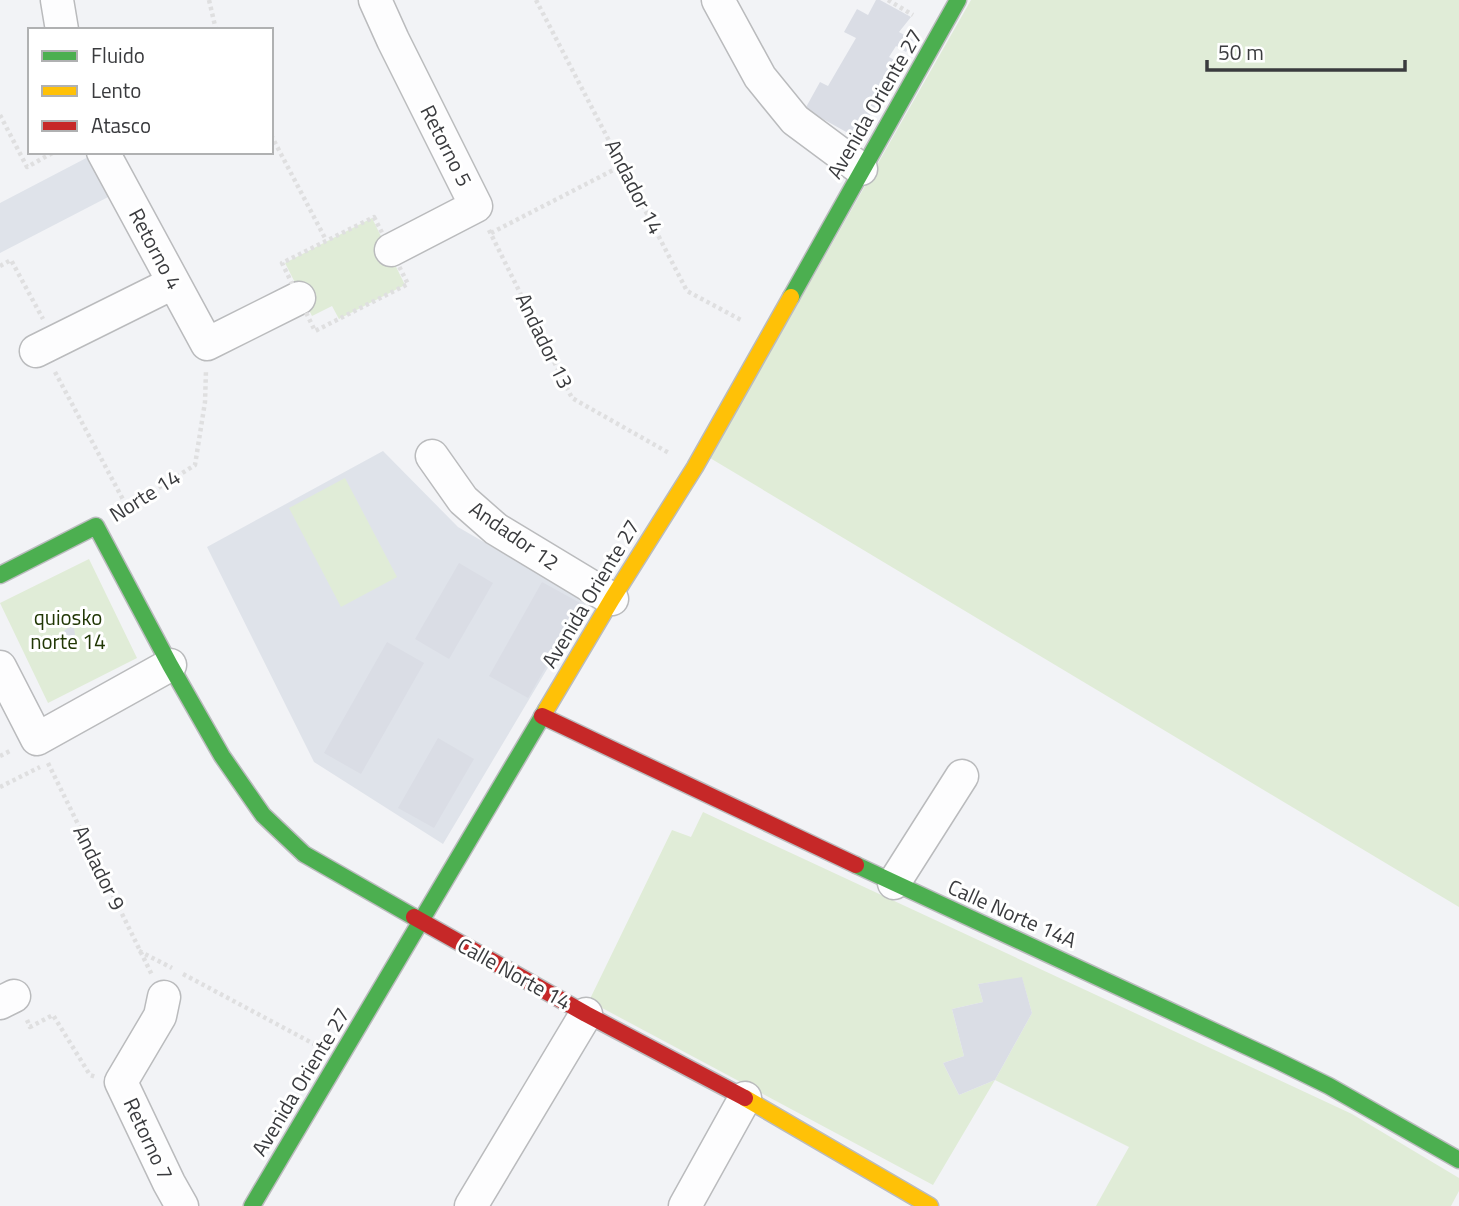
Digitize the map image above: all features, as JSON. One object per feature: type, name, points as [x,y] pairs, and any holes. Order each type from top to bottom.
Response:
[{"type":"street","points":[[57,0],[62,28]]},
{"type":"street","name":"Retorno 5","points":[[376,0],[393,40],[476,206],[391,250]]},
{"type":"street","points":[[718,0],[760,77],[795,120],[861,169]]},
{"type":"street","name":"Avenida Oriente 27","points":[[252,1206],[611,599],[695,467],[958,0]]},
{"type":"street","name":"Retorno 4","points":[[104,154],[207,344]]},
{"type":"street","points":[[44,347],[173,283]]},
{"type":"street","points":[[207,344],[299,298]]},
{"type":"street","name":"Andador 12","points":[[432,456],[463,500],[496,529],[611,599]]},
{"type":"street","points":[[0,575],[96,526]]},
{"type":"street","name":"Calle Norte 14","points":[[96,526],[170,665],[222,755],[263,815],[304,854],[586,1014],[746,1098],[919,1204]]},
{"type":"street","points":[[0,667],[43,751],[170,665]]},
{"type":"street","name":"Calle Norte 14A","points":[[542,716],[1286,1065],[1459,1160]]},
{"type":"street","points":[[894,883],[962,776]]},
{"type":"street","name":"Retorno 7","points":[[164,997],[160,1016],[121,1082],[182,1206]]},
{"type":"street","points":[[471,1206],[586,1014]]},
{"type":"street","points":[[685,1206],[746,1098]]},
{"type":"path","points":[[209,0],[216,28]]},
{"type":"path","name":"Andador 14","points":[[536,0],[687,291],[769,335]]},
{"type":"path","points":[[0,115],[27,167],[50,154]]},
{"type":"path","points":[[273,139],[326,240]]},
{"type":"path","name":"Andador 13","points":[[623,165],[490,233],[572,398],[695,467]]},
{"type":"path","points":[[0,266],[11,260],[44,347],[127,507]]},
{"type":"path","points":[[315,331],[408,284]]},
{"type":"path","name":"Norte 14","points":[[96,526],[195,466],[205,402],[207,344]]},
{"type":"path","points":[[0,787],[43,751]]},
{"type":"path","name":"Andador 9","points":[[43,751],[139,951],[164,997]]},
{"type":"path","points":[[139,951],[339,1057]]},
{"type":"path","points":[[7,999],[30,1027],[53,1015],[90,1075],[121,1082]]},
{"type":"shaded area","points":[[92,155],[112,195],[0,253],[0,203]]},
{"type":"shaded area","points":[[383,451],[458,527],[587,602],[443,844],[314,762],[207,547]]},
{"type":"green space","points":[[971,0],[1459,0],[1459,907],[710,458]]},
{"type":"green space","points":[[372,218],[405,285],[339,319],[332,306],[312,316],[285,263]]},
{"type":"green space","points":[[345,478],[397,577],[341,607],[289,508]]},
{"type":"green space","name":"quiosko norte 14","points":[[89,559],[137,658],[48,703],[0,603]]},
{"type":"green space","points":[[703,812],[1352,1114],[1459,1178],[1459,1191],[1451,1206],[1096,1206],[1129,1147],[995,1080],[933,1185],[589,1001],[672,830],[691,837]],"holes":[[[1022,978],[1032,1013],[995,1080],[959,1095],[943,1063],[964,1056],[952,1009],[983,1002],[978,984]]]},
{"type":"building","points":[[876,0],[911,17],[899,32],[913,40],[906,52],[896,46],[889,57],[900,63],[857,138],[805,109],[820,82],[828,86],[856,38],[844,32],[857,9],[868,15]]},
{"type":"building","points":[[459,563],[493,583],[449,659],[415,639]]},
{"type":"building","points":[[542,582],[582,604],[528,698],[489,676]]},
{"type":"building","points":[[69,627],[74,628],[75,635],[70,639],[64,637],[64,631]]},
{"type":"building","points":[[387,642],[424,663],[361,774],[324,753]]},
{"type":"building","points":[[438,738],[474,759],[434,828],[398,808]]},
{"type":"building","points":[[1022,977],[1032,1013],[995,1080],[959,1095],[943,1063],[964,1056],[952,1009],[983,1002],[978,984]]},
{"type":"traffic: fast","points":[[791,297],[958,0]]},
{"type":"traffic: fast","points":[[0,575],[96,526],[222,756],[263,815],[304,854],[414,917]]},
{"type":"traffic: fast","points":[[252,1206],[546,710]]},
{"type":"traffic: fast","points":[[856,865],[1276,1060],[1329,1086],[1459,1160]]},
{"type":"traffic: slow","points":[[546,710],[695,467],[791,297]]},
{"type":"traffic: slow","points":[[745,1098],[930,1206]]},
{"type":"traffic: jam","points":[[542,716],[856,865]]},
{"type":"traffic: jam","points":[[414,917],[586,1014],[745,1098]]}]
